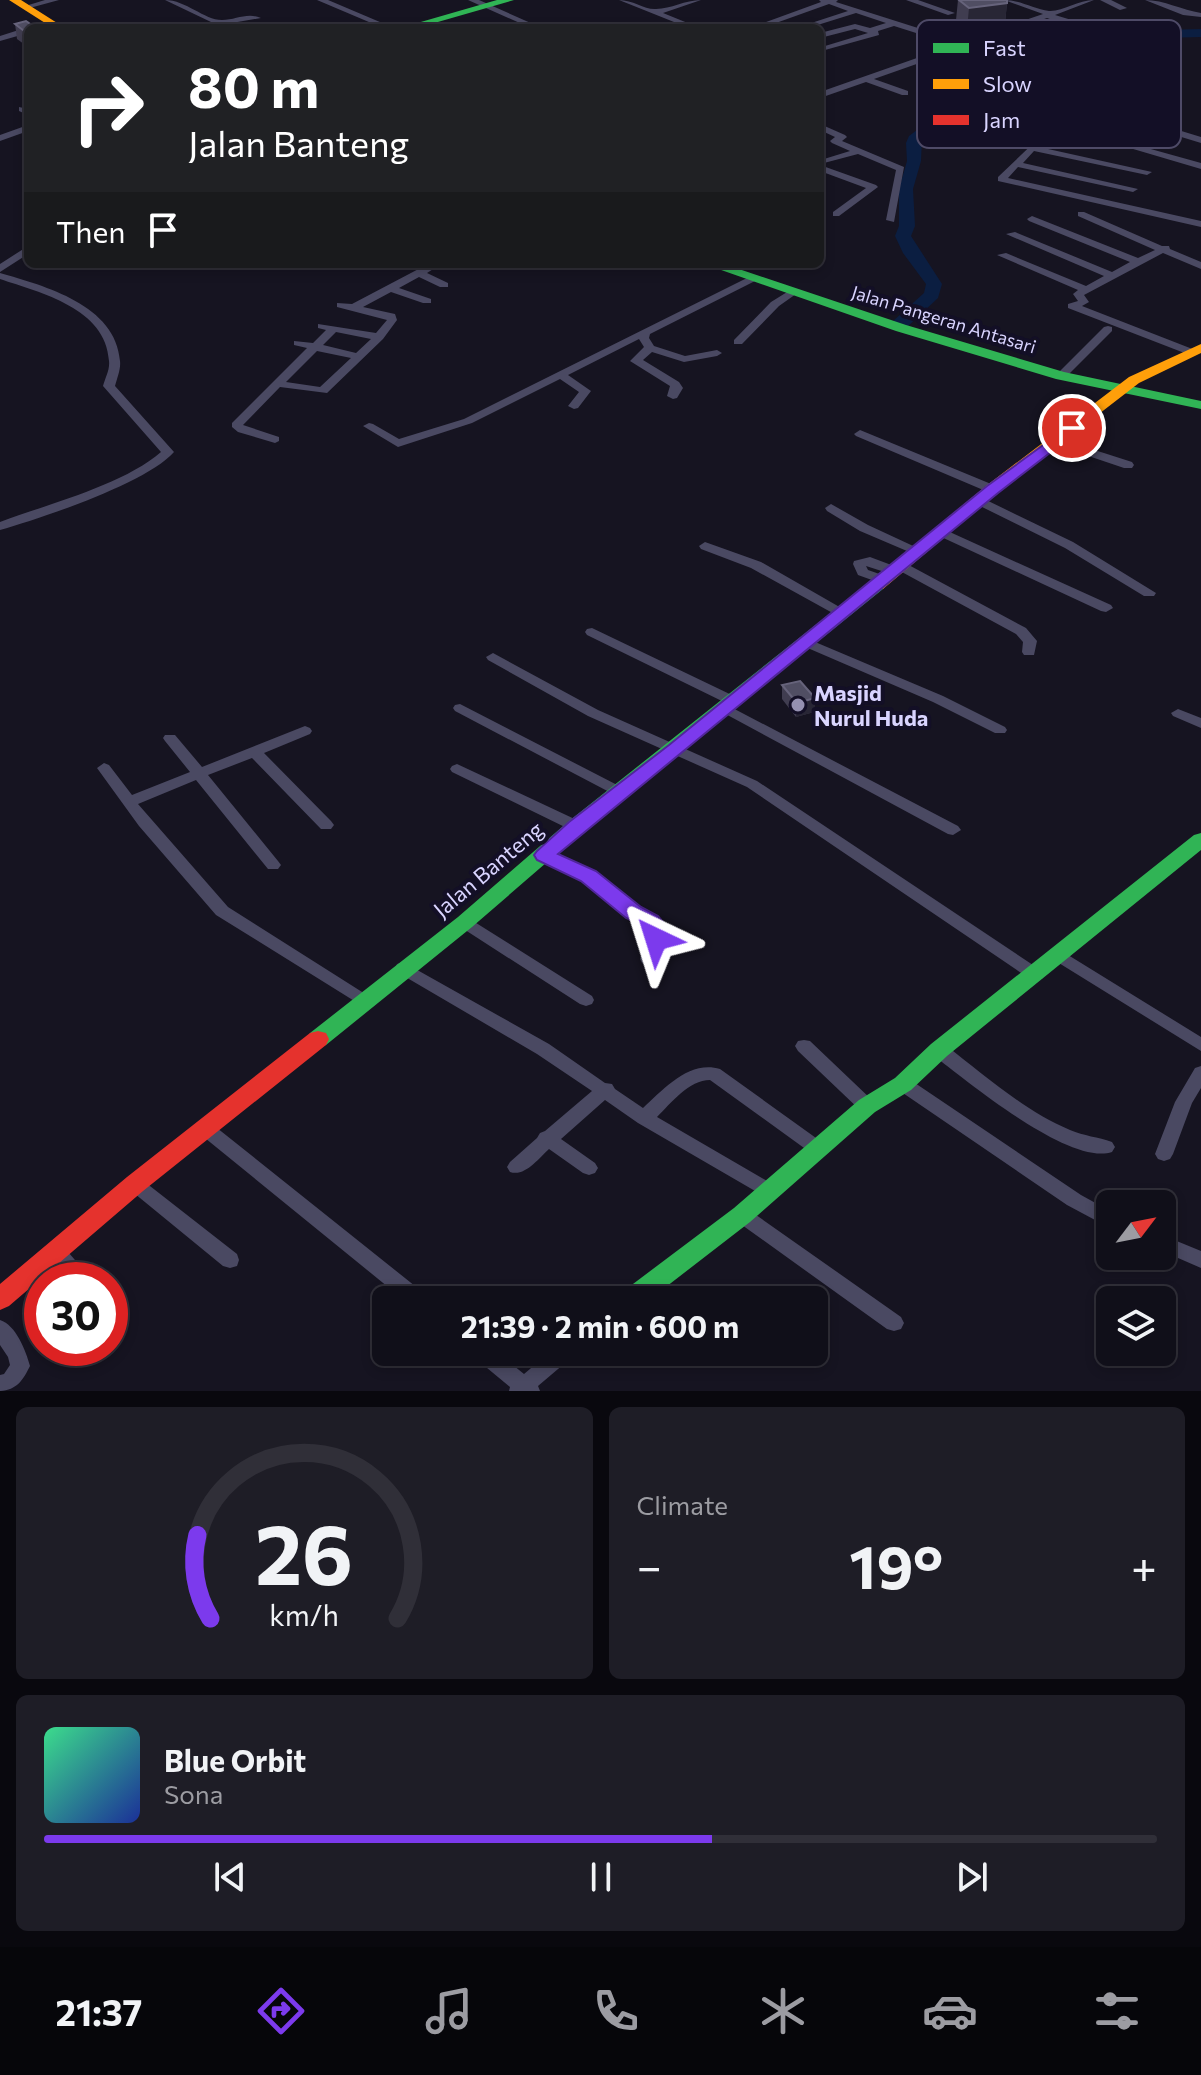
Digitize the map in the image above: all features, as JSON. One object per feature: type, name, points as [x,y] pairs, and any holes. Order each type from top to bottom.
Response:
[{"type":"street","points":[[20,3],[55,0]]},
{"type":"street","points":[[321,0],[380,24]]},
{"type":"street","points":[[417,24],[480,3],[509,0]]},
{"type":"street","points":[[623,0],[686,24]]},
{"type":"street","points":[[656,12],[697,0]]},
{"type":"street","points":[[910,0],[951,13]]},
{"type":"street","points":[[1008,0],[1063,20]]},
{"type":"street","points":[[1033,20],[1090,0]]},
{"type":"street","points":[[1104,0],[1123,8]]},
{"type":"street","points":[[1149,0],[1190,15],[1201,15]]},
{"type":"street","points":[[175,1],[220,24],[245,17],[257,18]]},
{"type":"street","points":[[765,24],[828,1],[917,30]]},
{"type":"street","points":[[20,3],[46,24]]},
{"type":"street","points":[[480,3],[529,24]]},
{"type":"street","points":[[813,24],[856,11]]},
{"type":"street","points":[[870,31],[894,23]]},
{"type":"street","points":[[824,35],[855,26],[876,33],[828,48]]},
{"type":"street","points":[[0,39],[24,31]]},
{"type":"street","points":[[824,38],[841,44]]},
{"type":"street","points":[[824,94],[917,61]]},
{"type":"street","points":[[866,79],[905,93]]},
{"type":"street","points":[[824,84],[836,89]]},
{"type":"street","points":[[1,137],[24,129]]},
{"type":"street","points":[[824,129],[841,136],[824,145]]},
{"type":"street","points":[[1181,135],[1201,143]]},
{"type":"street","points":[[835,141],[901,169],[891,220]]},
{"type":"street","points":[[1180,160],[1201,143]]},
{"type":"street","points":[[1031,148],[1001,179],[1201,224]]},
{"type":"street","points":[[1059,148],[1147,172],[1119,205]]},
{"type":"street","points":[[1138,148],[1201,166]]},
{"type":"street","points":[[824,162],[858,151]]},
{"type":"street","points":[[824,164],[873,187],[896,193]]},
{"type":"street","points":[[1016,164],[1133,189]]},
{"type":"street","points":[[836,214],[873,187]]},
{"type":"street","points":[[1081,214],[1201,266]]},
{"type":"street","points":[[1032,219],[1139,262]]},
{"type":"street","points":[[1011,234],[1113,276]]},
{"type":"street","points":[[1165,248],[1078,294],[1084,302],[1072,306],[1198,350]]},
{"type":"street","points":[[0,269],[24,252]]},
{"type":"street","points":[[1002,255],[1087,290]]},
{"type":"street","points":[[355,307],[428,268]]},
{"type":"street","name":"Jalan Pangeran Antasari","points":[[723,268],[1061,376],[1201,405]]},
{"type":"street","points":[[418,273],[444,285]]},
{"type":"street","points":[[0,276],[71,301],[90,316],[112,344],[115,364],[109,386],[168,452],[156,463],[130,476],[0,526]]},
{"type":"street","points":[[369,426],[389,440],[401,442],[468,421],[753,278]]},
{"type":"street","points":[[389,288],[427,301]]},
{"type":"street","points":[[738,342],[775,304],[792,292]]},
{"type":"street","points":[[280,384],[323,391],[379,337],[392,318],[341,305]]},
{"type":"street","points":[[275,439],[236,427],[316,347],[328,327],[379,337]]},
{"type":"street","points":[[1061,376],[1108,329]]},
{"type":"street","points":[[645,332],[644,338],[650,348],[684,359],[717,353]]},
{"type":"street","points":[[298,343],[359,357]]},
{"type":"street","points":[[650,348],[636,361],[675,384],[677,388],[673,396]]},
{"type":"street","name":"Jalan Banteng","points":[[0,1299],[135,1184],[403,968],[465,922],[576,826],[808,643],[1054,441],[1134,380],[1198,350]]},
{"type":"street","points":[[561,375],[585,391],[574,406]]},
{"type":"street","points":[[860,434],[986,495],[1149,593]]},
{"type":"street","points":[[1054,441],[1128,465]]},
{"type":"street","points":[[831,508],[864,528],[918,551]]},
{"type":"street","points":[[941,532],[1106,608]]},
{"type":"street","points":[[705,546],[756,565],[843,613]]},
{"type":"street","points":[[892,572],[1021,631],[1030,641],[1029,652]]},
{"type":"street","points":[[592,632],[729,704],[953,830]]},
{"type":"street","points":[[808,643],[938,699],[1000,730]]},
{"type":"street","points":[[493,657],[593,713],[723,769],[790,807],[1036,975]]},
{"type":"street","points":[[460,708],[620,792]]},
{"type":"street","points":[[1178,713],[1201,724]]},
{"type":"street","points":[[129,802],[305,731]]},
{"type":"street","points":[[170,738],[273,865]]},
{"type":"street","points":[[254,751],[326,825]]},
{"type":"street","points":[[104,768],[222,911],[364,1001]]},
{"type":"street","points":[[457,769],[576,826]]},
{"type":"street","points":[[648,1286],[742,1215],[867,1106],[903,1084],[939,1050],[1201,840]]},
{"type":"street","points":[[544,855],[588,876],[633,912],[655,925],[656,939],[648,959]]},
{"type":"street","points":[[465,922],[586,1000]]},
{"type":"street","points":[[1060,956],[1201,1045]]},
{"type":"street","points":[[403,968],[606,1089],[644,1118],[768,1190]]},
{"type":"street","points":[[804,1046],[867,1106]]},
{"type":"street","points":[[939,1050],[1049,1128],[1078,1141],[1106,1147]]},
{"type":"street","points":[[644,1118],[690,1078],[707,1072],[817,1148]]},
{"type":"street","points":[[1164,1154],[1184,1102],[1201,1073]]},
{"type":"street","points":[[903,1084],[1096,1212]]},
{"type":"street","points":[[516,1167],[606,1089]]},
{"type":"street","points":[[206,1129],[401,1286]]},
{"type":"street","points":[[546,1138],[589,1168]]},
{"type":"street","points":[[135,1184],[230,1260]]},
{"type":"street","points":[[742,1215],[894,1323]]},
{"type":"street","points":[[1176,1249],[1201,1260]]},
{"type":"street","points":[[56,1252],[65,1262]]},
{"type":"street","points":[[0,1328],[17,1354],[20,1366],[11,1380],[0,1384]]},
{"type":"street","points":[[498,1366],[524,1389],[549,1366]]},
{"type":"building","points":[[959,0],[1007,0],[1007,3],[969,8]]},
{"type":"building","points":[[26,21],[30,24],[24,24],[24,31],[15,24]]},
{"type":"building","points":[[800,681],[815,698],[797,703],[782,685]]},
{"type":"waterway","points":[[1181,34],[1201,33]]},
{"type":"waterway","points":[[898,326],[932,295],[934,284],[924,266],[911,253],[903,236],[907,226],[906,189],[917,135]]},
{"type":"traffic: fast","points":[[420,24],[509,0]]},
{"type":"traffic: fast","points":[[723,268],[901,328],[1061,376],[1201,405]]},
{"type":"traffic: fast","points":[[318,1039],[465,922],[576,826],[877,585]]},
{"type":"traffic: fast","points":[[648,1286],[742,1215],[867,1106],[903,1084],[939,1050],[1201,840]]},
{"type":"traffic: slow","points":[[14,0],[53,24]]},
{"type":"traffic: slow","points":[[877,585],[992,489],[1134,380],[1201,348]]},
{"type":"traffic: jam","points":[[0,1299],[135,1184],[318,1039]]},
{"type":"place","name":"Masjid Nurul Huda","points":[[798,705]]},
{"type":"route","points":[[656,939],[657,928],[651,921],[640,917],[588,876],[544,855],[576,826],[808,643],[992,489],[1072,428]]}]
